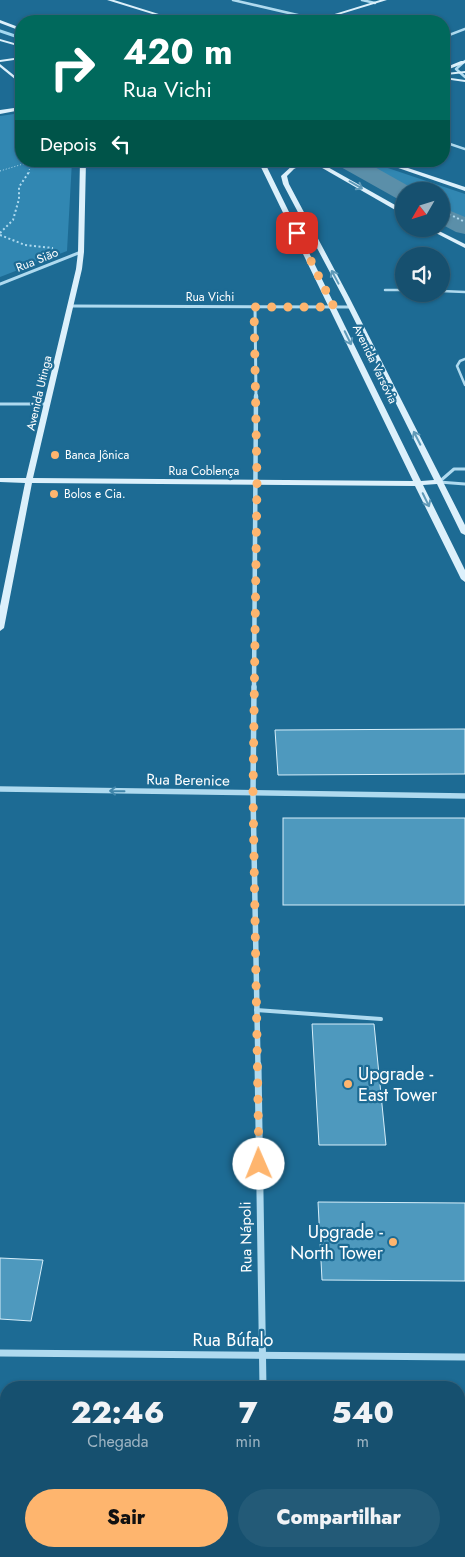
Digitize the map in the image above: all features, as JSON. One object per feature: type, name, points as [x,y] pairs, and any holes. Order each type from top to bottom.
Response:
[{"type":"main road","points":[[109,0],[159,15]]},
{"type":"main road","points":[[334,15],[385,0]]},
{"type":"main road","points":[[0,21],[15,27]]},
{"type":"main road","points":[[0,40],[15,44]]},
{"type":"main road","points":[[0,63],[15,59]]},
{"type":"main road","points":[[450,68],[464,62]]},
{"type":"main road","points":[[0,63],[15,77]]},
{"type":"main road","points":[[450,75],[465,72]]},
{"type":"main road","points":[[450,77],[465,81]]},
{"type":"main road","points":[[0,112],[15,111]]},
{"type":"main road","name":"Avenida Utinga","points":[[0,628],[29,480],[48,404],[81,250],[83,167]]},
{"type":"main road","name":"Avenida Varsóvia","points":[[264,167],[334,307],[465,579]]},
{"type":"main road","name":"Avenida Varsóvia","points":[[294,167],[288,172],[284,180],[351,307],[465,533]]},
{"type":"main road","points":[[324,167],[395,208]]},
{"type":"main road","points":[[399,167],[465,189]]},
{"type":"main road","points":[[449,238],[465,246]]},
{"type":"main road","name":"Rua Coblença","points":[[0,480],[419,484],[439,482]]},
{"type":"street","points":[[233,0],[296,15]]},
{"type":"street","points":[[362,0],[376,3]]},
{"type":"street","points":[[450,35],[465,29]]},
{"type":"street","points":[[464,62],[456,69],[465,77]]},
{"type":"street","points":[[450,144],[465,149]]},
{"type":"street","name":"Rua Sião","points":[[0,284],[81,250]]},
{"type":"street","name":"Rua Vichi","points":[[70,306],[351,307]]},
{"type":"street","name":"Rua Nápoli","points":[[254,307],[257,482],[253,794],[263,1381]]},
{"type":"street","name":"Rua Berenice","points":[[0,788],[253,794],[465,796]]},
{"type":"street","name":"Rua Búfalo","points":[[0,1353],[465,1357]]},
{"type":"lane","points":[[385,290],[395,290]]},
{"type":"lane","points":[[450,291],[465,292]]},
{"type":"lane","points":[[465,359],[460,360],[457,366],[465,385]]},
{"type":"lane","points":[[0,404],[48,404]]},
{"type":"lane","points":[[439,482],[454,469],[465,469]]},
{"type":"lane","points":[[439,482],[465,484]]},
{"type":"lane","points":[[256,1010],[381,1019]]},
{"type":"path","points":[[0,171],[15,167]]},
{"type":"path","points":[[30,167],[29,172],[19,187],[18,199],[12,220],[0,234],[14,243],[36,248],[81,250]]},
{"type":"path","points":[[450,214],[465,222]]},
{"type":"shaded area","points":[[15,114],[15,167],[72,167],[67,251],[0,277],[0,116]]},
{"type":"shaded area","points":[[365,167],[385,167],[429,182],[395,182],[395,184]]},
{"type":"shaded area","points":[[450,189],[465,194],[465,224],[450,215]]},
{"type":"building","points":[[465,729],[465,774],[278,775],[275,730]]},
{"type":"building","points":[[283,818],[465,818],[465,905],[283,905]]},
{"type":"building","name":"Upgrade - East Tower","points":[[312,1024],[374,1024],[386,1145],[319,1145]]},
{"type":"building","name":"Upgrade - North Tower","points":[[318,1202],[465,1203],[465,1281],[322,1280]]},
{"type":"building","points":[[0,1258],[43,1260],[31,1321],[0,1319]]},
{"type":"waterway","points":[[0,31],[15,36]]},
{"type":"waterway","points":[[358,167],[395,188]]},
{"type":"waterway","points":[[450,219],[465,227]]},
{"type":"place","name":"Banca Jônica","points":[[55,455]]},
{"type":"place","name":"Bolos e Cia.","points":[[54,494]]},
{"type":"place","name":"Upgrade - East Tower","points":[[348,1084]]},
{"type":"place","name":"Upgrade - North Tower","points":[[393,1242]]},
{"type":"route","points":[[259,1164],[253,794],[257,482],[254,307],[334,307],[297,233]]}]
